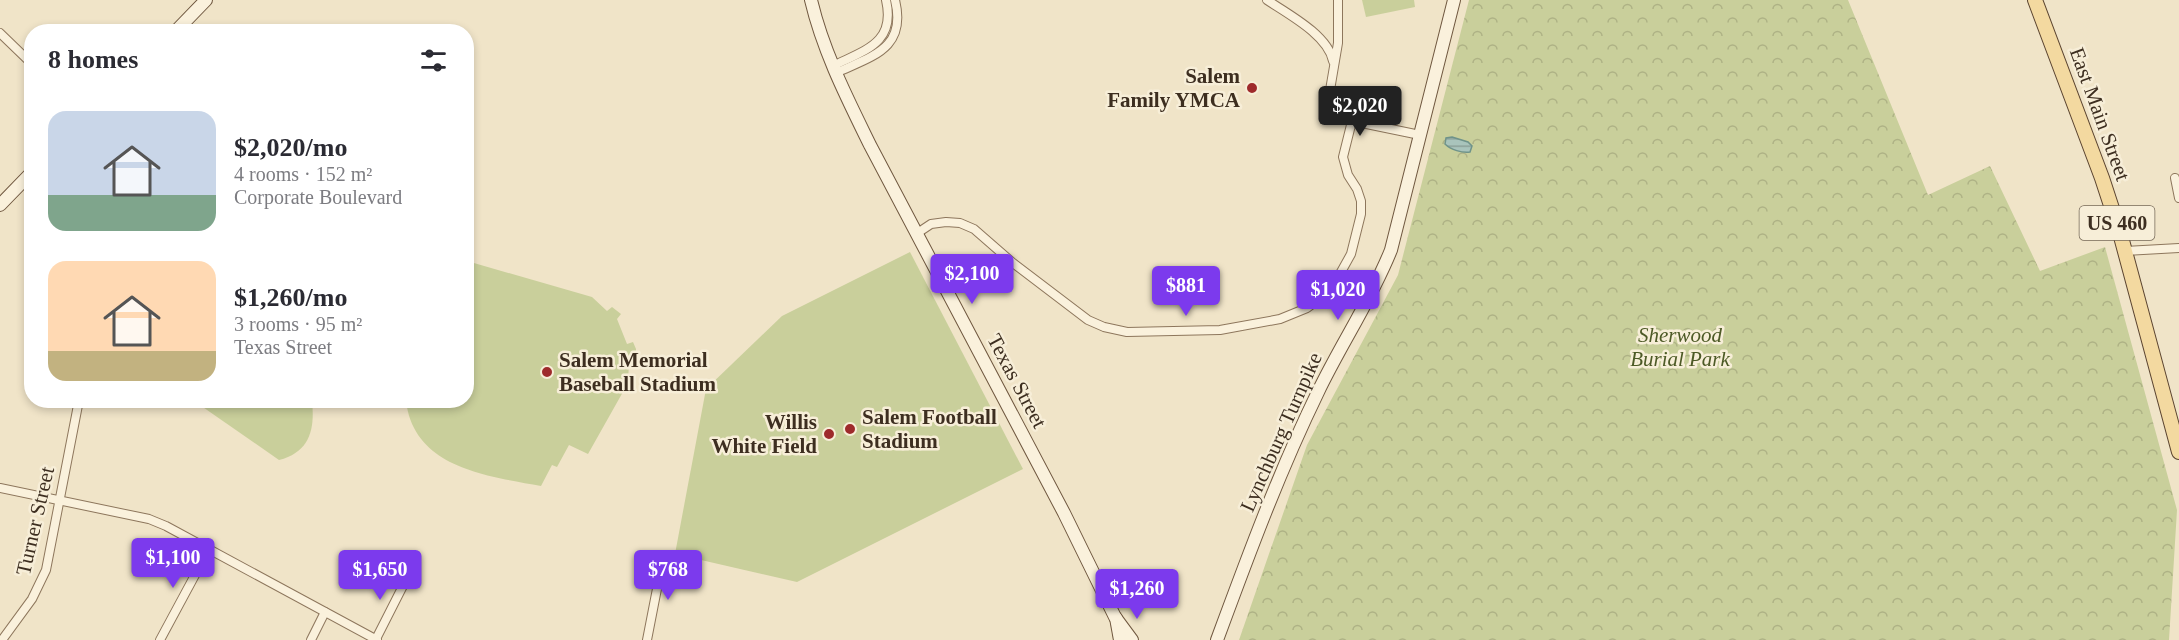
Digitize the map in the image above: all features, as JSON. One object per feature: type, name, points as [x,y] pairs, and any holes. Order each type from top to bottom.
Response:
[{"type":"main road","points":[[182,24],[205,0]]},
{"type":"main road","name":"Texas Street","points":[[811,0],[821,37],[870,145],[1116,617],[1132,640]]},
{"type":"main road","name":"Lynchburg Turnpike","points":[[1217,640],[1297,436],[1328,372],[1382,272],[1400,217],[1454,0]]},
{"type":"main road","name":"East Main Street","points":[[2035,0],[2102,178],[2125,251],[2179,452]]},
{"type":"main road","points":[[0,205],[24,180]]},
{"type":"main road","name":"Texas Street","points":[[1116,617],[1120,640]]},
{"type":"street","points":[[835,69],[880,41],[887,30],[890,15],[886,0]]},
{"type":"street","points":[[835,69],[885,49],[891,41],[897,23],[894,0]]},
{"type":"street","points":[[1267,0],[1302,23],[1321,41],[1331,53],[1334,71]]},
{"type":"street","points":[[1338,0],[1338,43],[1329,96],[1337,110],[1352,121],[1420,135]]},
{"type":"street","points":[[0,33],[24,56]]},
{"type":"street","points":[[916,234],[931,224],[946,222],[960,223],[974,229],[1013,263],[1088,321],[1104,327],[1127,332],[1220,330],[1280,319],[1307,308],[1331,290],[1351,254],[1361,214],[1359,195],[1348,175],[1343,157],[1352,121]]},
{"type":"street","points":[[2175,178],[2179,198]]},
{"type":"street","points":[[2125,251],[2179,248]]},
{"type":"street","name":"Turner Street","points":[[2,640],[32,599],[40,585],[48,561],[77,408]]},
{"type":"street","points":[[0,488],[148,519],[166,526],[376,640],[408,576]]},
{"type":"street","points":[[160,640],[209,549]]},
{"type":"street","points":[[647,640],[663,558]]},
{"type":"street","points":[[310,640],[325,612]]},
{"type":"green space","points":[[1362,0],[1414,0],[1415,7],[1366,17]]},
{"type":"green space","name":"Sherwood Burial Park","points":[[1469,0],[1848,0],[1928,195],[1990,166],[2040,271],[2105,247],[2177,510],[2169,640],[1239,640],[1307,445],[1398,275]]},
{"type":"green space","name":"Salem Football Stadium","points":[[910,252],[1023,469],[797,582],[675,554],[706,389],[782,316]]},
{"type":"green space","name":"Salem Memorial Baseball Stadium","points":[[474,263],[592,297],[607,311],[612,307],[621,314],[617,319],[627,344],[633,342],[636,349],[636,362],[629,362],[628,383],[588,454],[569,445],[557,467],[552,465],[541,486],[498,478],[456,465],[438,455],[423,441],[412,423],[408,408],[474,408]]},
{"type":"green space","points":[[204,408],[313,408],[311,430],[304,445],[298,451],[279,460]]},
{"type":"water","points":[[1452,137],[1468,142],[1472,146],[1470,152],[1457,151],[1445,144],[1446,138]]},
{"type":"place","name":"Salem Family YMCA","points":[[1252,88]]},
{"type":"place","name":"Salem Memorial Baseball Stadium","points":[[547,372]]},
{"type":"place","name":"Salem Football Stadium","points":[[850,429]]},
{"type":"place","name":"Willis White Field","points":[[829,434]]}]
